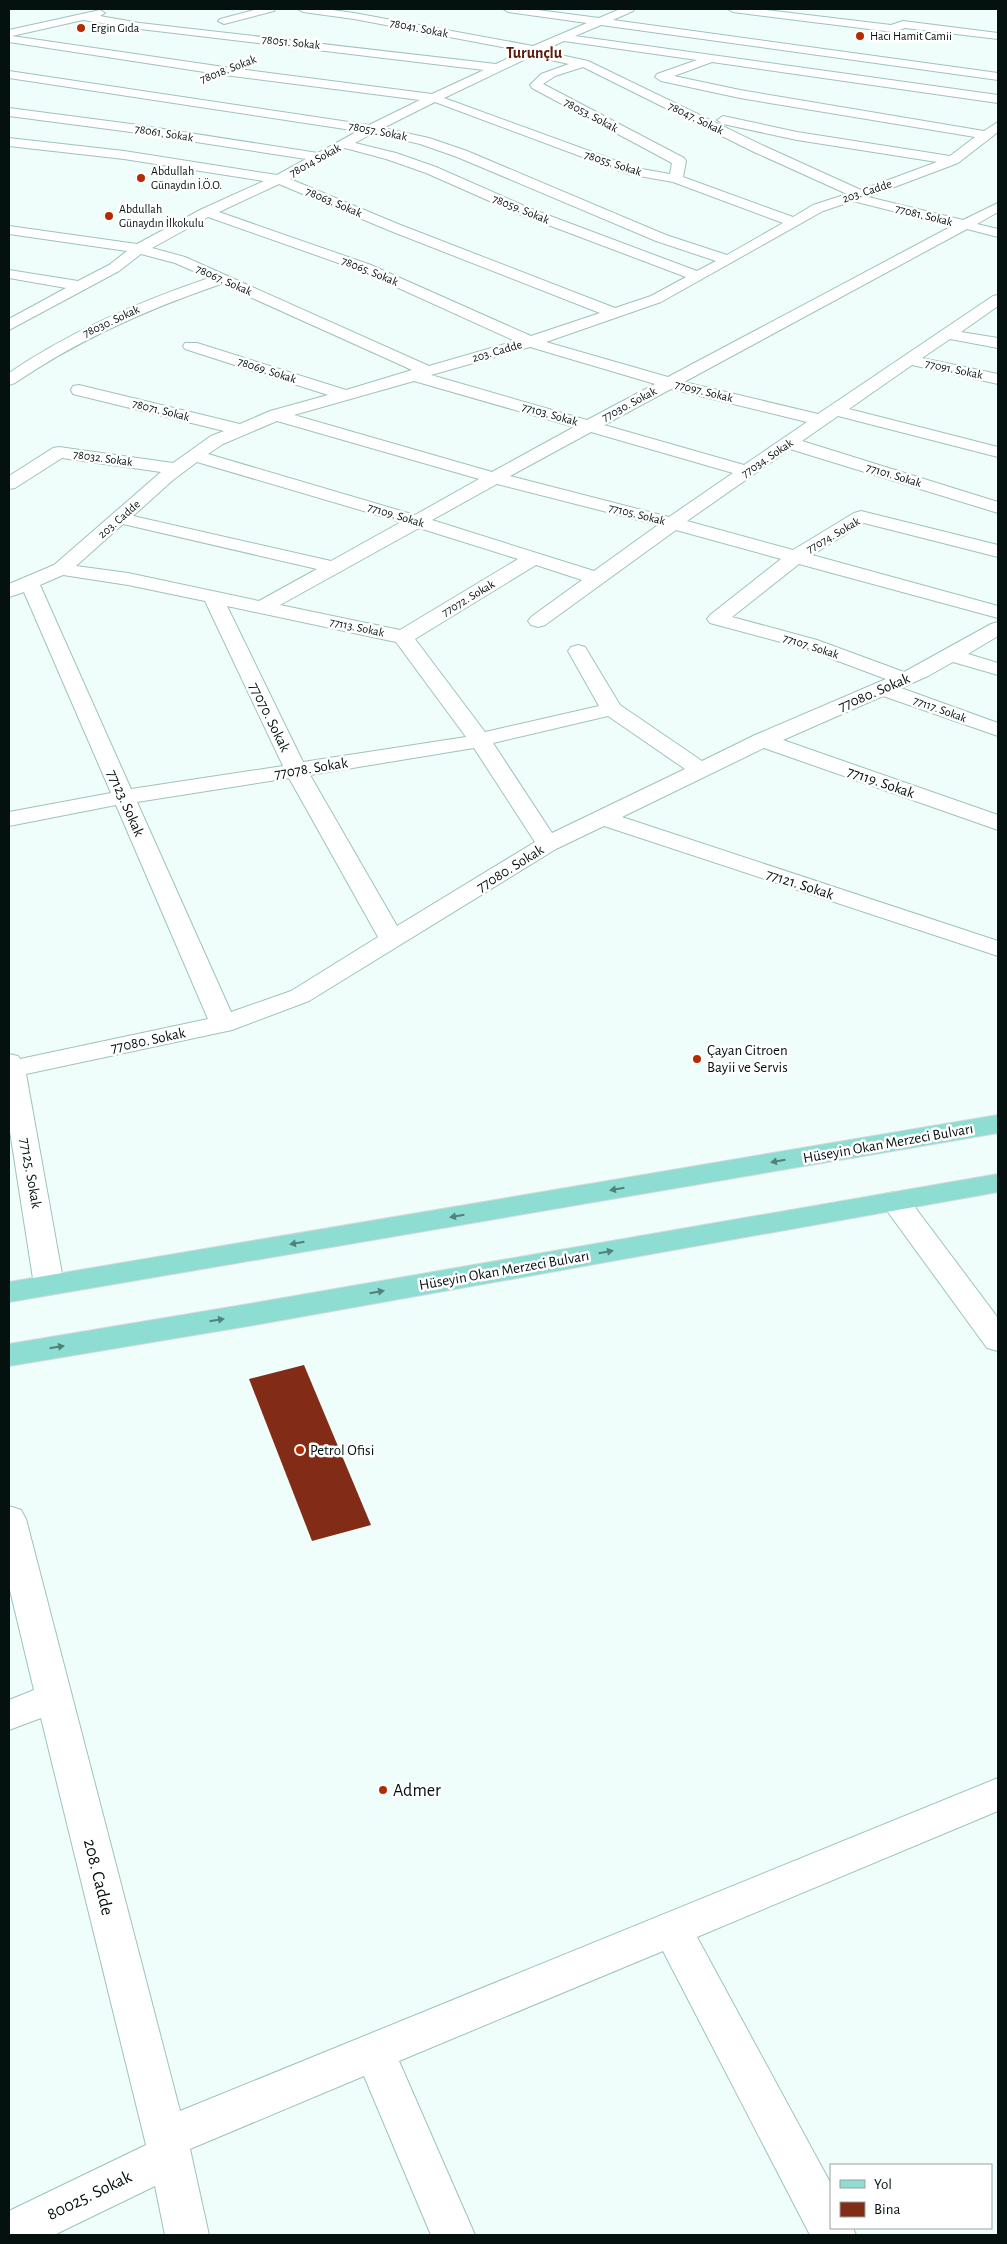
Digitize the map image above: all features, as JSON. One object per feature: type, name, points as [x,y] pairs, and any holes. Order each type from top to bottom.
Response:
[{"type":"main road","name":"Hüseyin Okan Merzeci Bulvarı","points":[[9,1292],[998,1124]]},
{"type":"main road","name":"Hüseyin Okan Merzeci Bulvarı","points":[[9,1355],[280,1310],[998,1183]]},
{"type":"street","points":[[9,34],[115,9]]},
{"type":"street","points":[[224,21],[270,9]]},
{"type":"street","name":"78041. Sokak","points":[[303,9],[354,16],[532,52]]},
{"type":"street","points":[[508,9],[768,43],[998,76]]},
{"type":"street","name":"78014 Sokak","points":[[9,325],[114,268],[139,249],[207,212],[279,179],[371,129],[434,98],[629,9]]},
{"type":"street","points":[[733,9],[893,30],[902,24],[998,36]]},
{"type":"street","name":"78051. Sokak","points":[[83,17],[140,26],[297,42],[499,68]]},
{"type":"street","points":[[768,43],[809,19]]},
{"type":"street","points":[[9,21],[40,27]]},
{"type":"street","points":[[563,38],[998,99]]},
{"type":"street","points":[[9,39],[224,71],[434,98]]},
{"type":"street","name":"78018. Sokak","points":[[270,53],[297,42]]},
{"type":"street","name":"78047. Sokak","points":[[532,52],[584,63],[854,195]]},
{"type":"street","name":"78018. Sokak","points":[[199,80],[252,60]]},
{"type":"street","points":[[711,60],[661,77],[740,94],[992,130]]},
{"type":"street","name":"78053. Sokak","points":[[584,63],[556,72],[539,80],[536,85],[679,161],[676,179]]},
{"type":"street","name":"78057. Sokak","points":[[9,74],[371,129],[424,141],[462,154],[661,238],[728,260]]},
{"type":"street","name":"78018. Sokak","points":[[158,96],[183,86]]},
{"type":"street","name":"78055. Sokak","points":[[434,98],[633,171],[676,179],[794,222]]},
{"type":"street","name":"78061. Sokak","points":[[9,112],[131,128],[320,157]]},
{"type":"street","points":[[693,116],[734,122],[797,136],[953,160]]},
{"type":"street","name":"203. Cadde","points":[[9,591],[61,569],[177,469],[218,440],[276,415],[343,394],[530,342],[656,299],[818,208],[854,195],[882,188],[953,160],[992,130]]},
{"type":"street","name":"78063. Sokak","points":[[9,142],[124,156],[279,179],[393,227],[614,313]]},
{"type":"street","name":"78059. Sokak","points":[[343,144],[390,156],[431,170],[524,211],[698,276]]},
{"type":"street","name":"77081. Sokak","points":[[854,195],[964,226],[998,233]]},
{"type":"street","name":"77030. Sokak","points":[[264,606],[591,425],[998,208]]},
{"type":"street","name":"78065. Sokak","points":[[207,212],[366,268],[530,342]]},
{"type":"street","name":"78067. Sokak","points":[[9,230],[139,249],[180,260],[419,373]]},
{"type":"street","points":[[9,274],[80,286]]},
{"type":"street","name":"78030. Sokak","points":[[9,380],[65,343],[111,320],[151,303],[222,279]]},
{"type":"street","name":"77034. Sokak","points":[[538,620],[672,523],[997,301]]},
{"type":"street","points":[[948,334],[998,343]]},
{"type":"street","name":"77097. Sokak","points":[[530,342],[669,383],[998,452]]},
{"type":"street","name":"78069. Sokak","points":[[192,346],[343,394]]},
{"type":"street","name":"77091. Sokak","points":[[909,360],[998,379]]},
{"type":"street","name":"77103. Sokak","points":[[419,373],[746,472]]},
{"type":"street","name":"78071. Sokak","points":[[79,390],[242,430]]},
{"type":"street","name":"77105. Sokak","points":[[276,415],[495,478],[672,523],[794,558],[998,612]]},
{"type":"street","name":"77101. Sokak","points":[[789,443],[998,508]]},
{"type":"street","name":"78032. Sokak","points":[[9,484],[59,452],[177,469]]},
{"type":"street","name":"77109. Sokak","points":[[195,456],[417,521],[596,578]]},
{"type":"street","name":"77074. Sokak","points":[[717,620],[794,558],[860,517],[998,551]]},
{"type":"street","points":[[119,518],[334,567]]},
{"type":"street","name":"77072. Sokak","points":[[403,637],[534,558]]},
{"type":"street","name":"77113. Sokak","points":[[61,569],[128,579],[264,606],[403,637],[480,740],[548,844]]},
{"type":"street","name":"77123. Sokak","points":[[30,583],[223,1024]]},
{"type":"street","name":"77070. Sokak","points":[[212,596],[296,770],[392,940]]},
{"type":"street","name":"77107. Sokak","points":[[717,620],[810,644],[904,679]]},
{"type":"street","name":"77080. Sokak","points":[[10,1065],[223,1024],[300,996],[548,844],[763,740],[904,679],[998,628]]},
{"type":"street","points":[[578,651],[612,709],[701,770]]},
{"type":"street","points":[[951,655],[998,669]]},
{"type":"street","name":"77117. Sokak","points":[[882,688],[998,730]]},
{"type":"street","name":"77078. Sokak","points":[[9,819],[124,797],[480,740],[612,709]]},
{"type":"street","name":"77119. Sokak","points":[[763,740],[998,823]]},
{"type":"street","name":"77121. Sokak","points":[[603,818],[998,949]]},
{"type":"street","name":"77125. Sokak","points":[[10,1065],[15,1080],[50,1285]]},
{"type":"street","points":[[895,1201],[998,1340]]},
{"type":"street","name":"208. Cadde","points":[[9,1519],[168,2147],[187,2235]]},
{"type":"street","points":[[9,1715],[55,1698]]},
{"type":"street","name":"80025. Sokak","points":[[9,2234],[168,2147],[374,2052],[998,1794]]},
{"type":"street","points":[[672,1928],[830,2227]]},
{"type":"street","points":[[374,2052],[453,2235]]},
{"type":"building","points":[[304,1365],[371,1525],[312,1541],[249,1379]]},
{"type":"place","name":"Ergin Gıda","points":[[81,28]]},
{"type":"place","name":"Hacı Hamit Camii","points":[[860,36]]},
{"type":"place","name":"Abdullah Günaydın İ.Ö.O.","points":[[141,178]]},
{"type":"place","name":"Abdullah Günaydın İlkokulu","points":[[109,216]]},
{"type":"place","name":"Çayan Citroen Bayii ve Servis","points":[[697,1059]]},
{"type":"place","name":"Petrol Ofisi","points":[[300,1450]]},
{"type":"place","name":"Admer","points":[[383,1790]]},
{"type":"district","name":"Turunçlu","points":[[534,52]]}]
